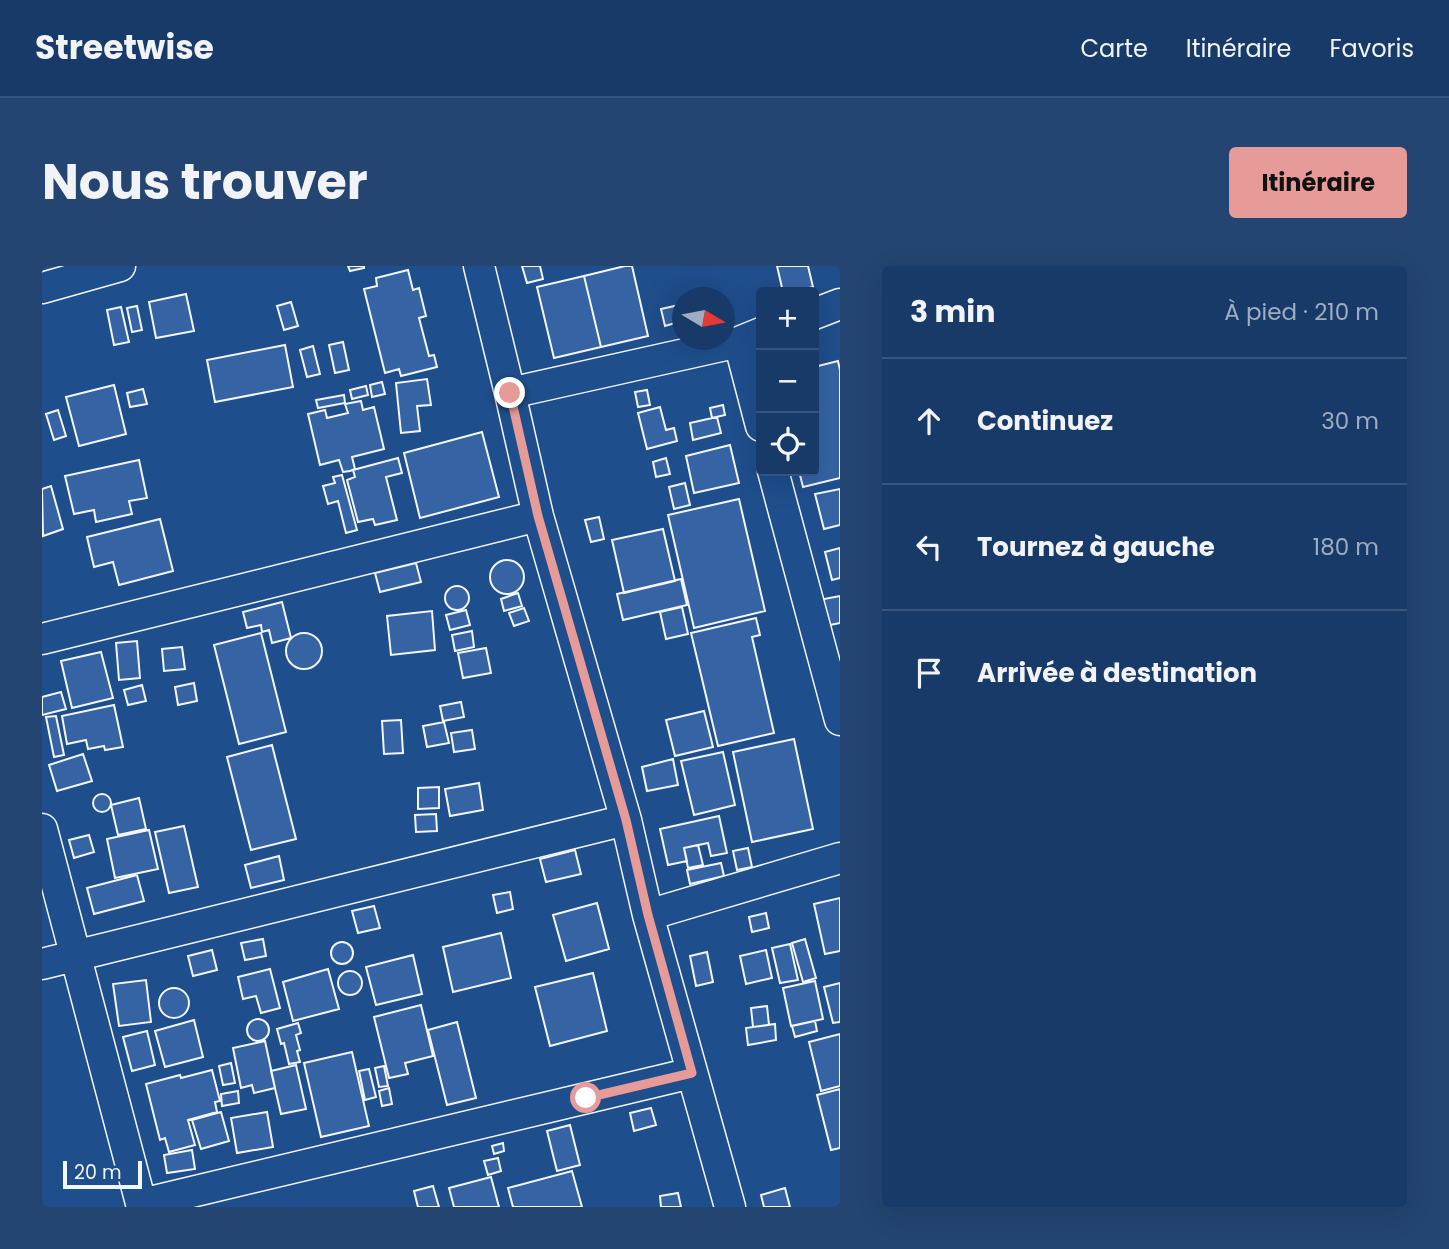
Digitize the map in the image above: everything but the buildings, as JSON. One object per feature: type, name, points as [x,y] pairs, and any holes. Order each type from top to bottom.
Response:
[{"type":"street","points":[[42,288],[120,266]]},
{"type":"street","points":[[479,266],[538,516],[626,820],[648,915],[730,1207]]},
{"type":"street","points":[[819,312],[840,304]]},
{"type":"street","points":[[510,393],[750,338],[759,413]]},
{"type":"street","points":[[774,476],[840,720]]},
{"type":"street","points":[[42,639],[538,516]]},
{"type":"street","points":[[42,964],[626,820]]},
{"type":"street","points":[[42,829],[141,1205],[692,1073]]},
{"type":"street","points":[[648,915],[840,858]]},
{"type":"route","points":[[510,393],[538,516],[626,820],[648,915],[692,1073],[586,1098]]}]
